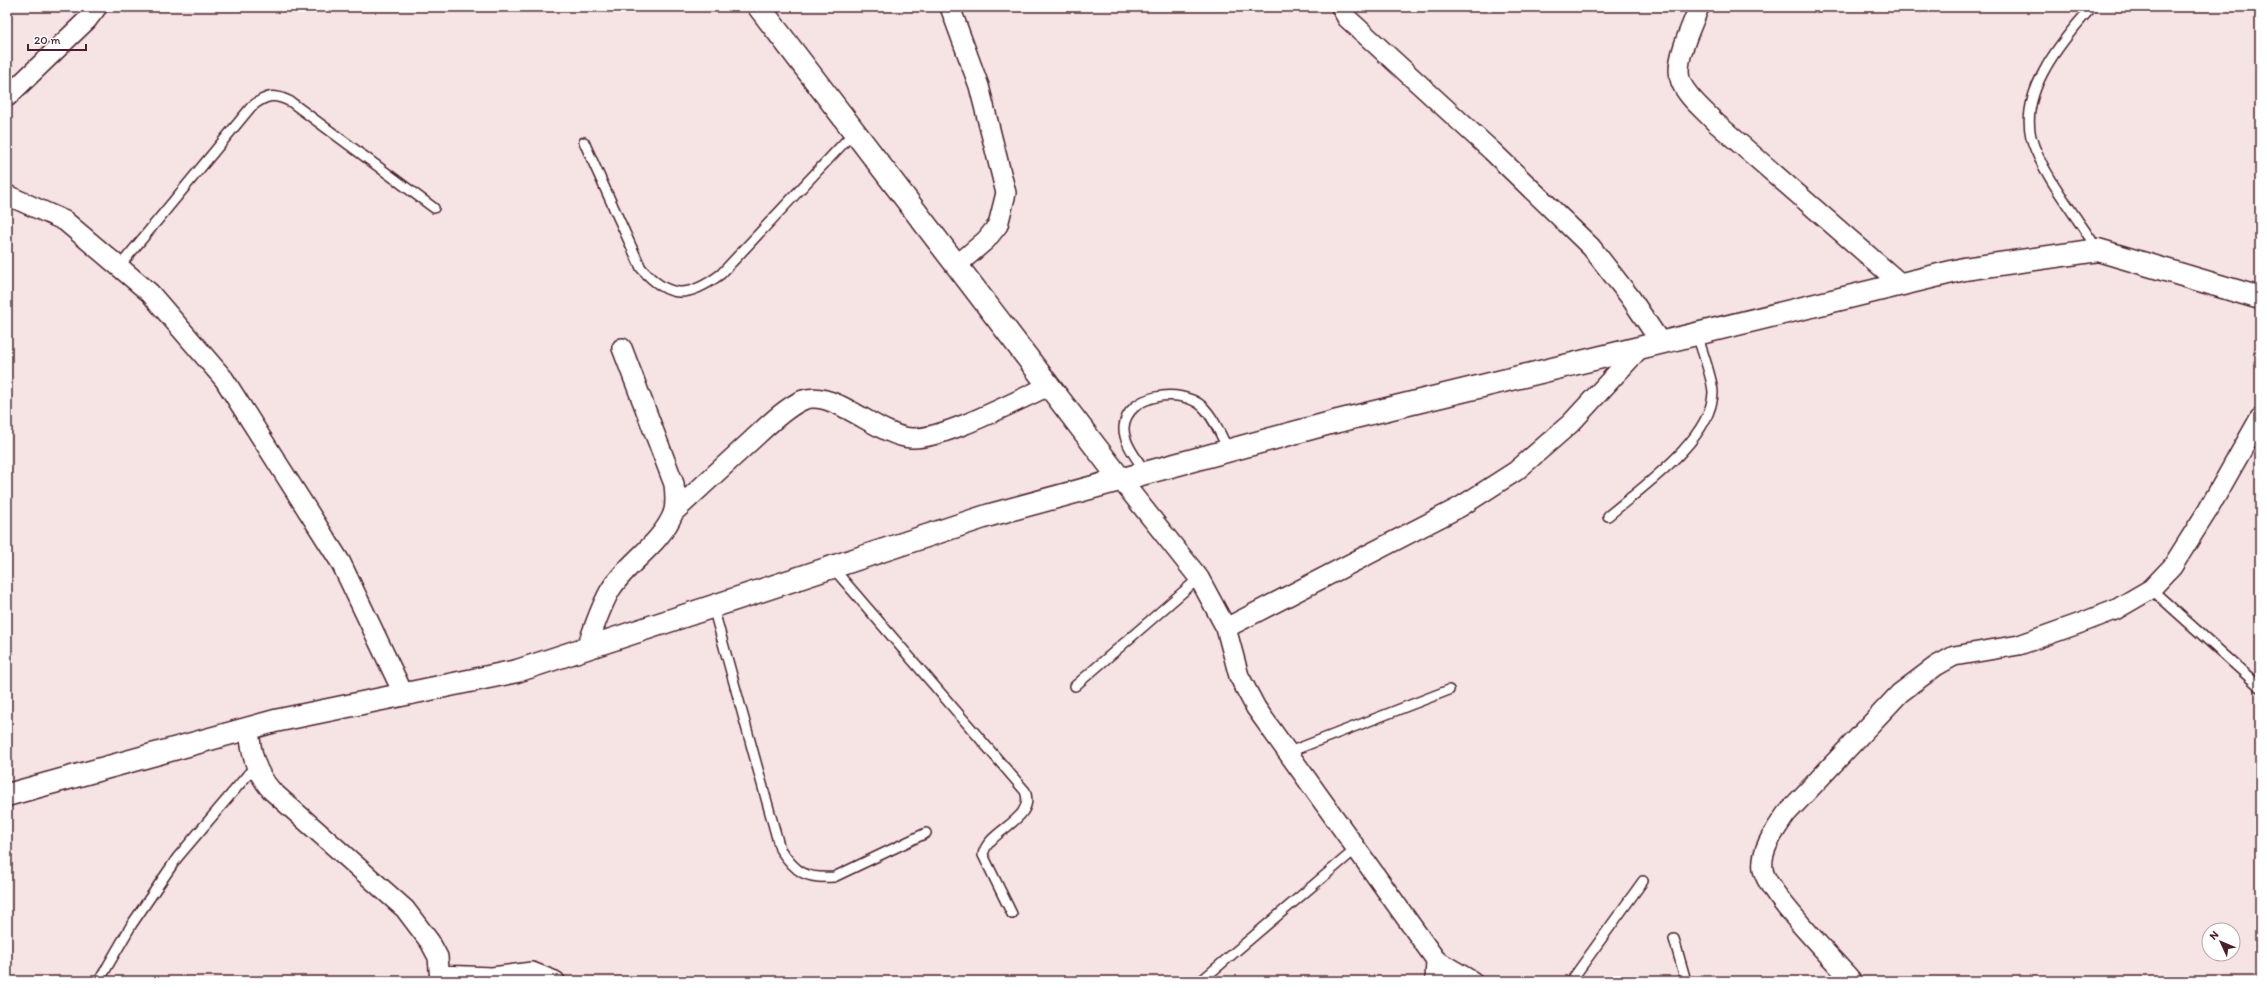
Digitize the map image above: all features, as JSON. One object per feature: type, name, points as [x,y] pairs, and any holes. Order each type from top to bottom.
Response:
[{"type":"street","points":[[7,97],[87,20],[97,7]]},
{"type":"street","points":[[759,7],[1121,480],[1199,578],[1226,628],[1239,676],[1256,708],[1289,752],[1436,960],[1472,981]]},
{"type":"street","points":[[950,7],[979,86],[1006,193],[998,225],[986,240],[957,265]]},
{"type":"street","points":[[1341,7],[1347,18],[1492,151],[1591,247],[1630,297],[1661,343]]},
{"type":"street","points":[[1699,7],[1682,53],[1679,70],[1681,82],[1688,93],[1715,122],[1901,284]]},
{"type":"street","points":[[7,195],[65,221],[150,293],[224,379],[341,562],[404,695]]},
{"type":"street","points":[[7,795],[249,729],[517,671],[990,515],[1334,422],[1964,269],[2098,250],[2260,298]]},
{"type":"street","points":[[622,348],[674,484],[673,513]]},
{"type":"street","points":[[1226,628],[1460,507],[1516,471],[1571,423],[1640,348]]},
{"type":"street","points":[[586,649],[611,590],[622,575],[658,539],[673,513],[769,425],[803,400],[824,399],[885,431],[911,438],[931,436],[955,428],[1049,386]]},
{"type":"street","points":[[1852,981],[1770,888],[1763,869],[1766,851],[1774,832],[1786,814],[1900,693],[1936,666],[1954,656],[2019,645],[2070,627],[2115,610],[2151,589],[2176,561],[2208,510],[2260,418]]},
{"type":"street","points":[[249,729],[250,749],[255,766],[262,780],[272,791],[405,909],[430,942],[438,957],[440,978],[492,977],[532,972],[555,981]]},
{"type":"street","points":[[1435,981],[1436,960]]},
{"type":"lane","points":[[2092,7],[2066,36],[2045,68],[2030,113],[2031,137],[2040,162],[2098,250]]},
{"type":"lane","points":[[119,267],[251,107],[262,98],[271,95],[280,96],[290,102],[434,208]]},
{"type":"lane","points":[[584,142],[641,268],[651,280],[667,289],[688,293],[705,286],[721,274],[854,132]]},
{"type":"lane","points":[[1608,516],[1684,450],[1700,432],[1707,420],[1712,407],[1713,391],[1697,334]]},
{"type":"lane","points":[[1146,473],[1127,444],[1124,428],[1127,416],[1132,407],[1139,402],[1169,395],[1191,399],[1208,413],[1229,451]]},
{"type":"lane","points":[[833,568],[1026,791],[1028,797],[1026,807],[987,844],[983,855],[1012,914]]},
{"type":"lane","points":[[1074,686],[1199,578]]},
{"type":"lane","points":[[2151,589],[2260,687]]},
{"type":"lane","points":[[713,607],[780,849],[790,864],[802,874],[820,878],[834,877],[926,833]]},
{"type":"lane","points":[[1289,752],[1450,690]]},
{"type":"lane","points":[[99,981],[132,924],[177,858],[255,766]]},
{"type":"lane","points":[[1201,981],[1357,848]]},
{"type":"lane","points":[[1571,981],[1643,881]]},
{"type":"lane","points":[[1674,939],[1686,981]]}]
